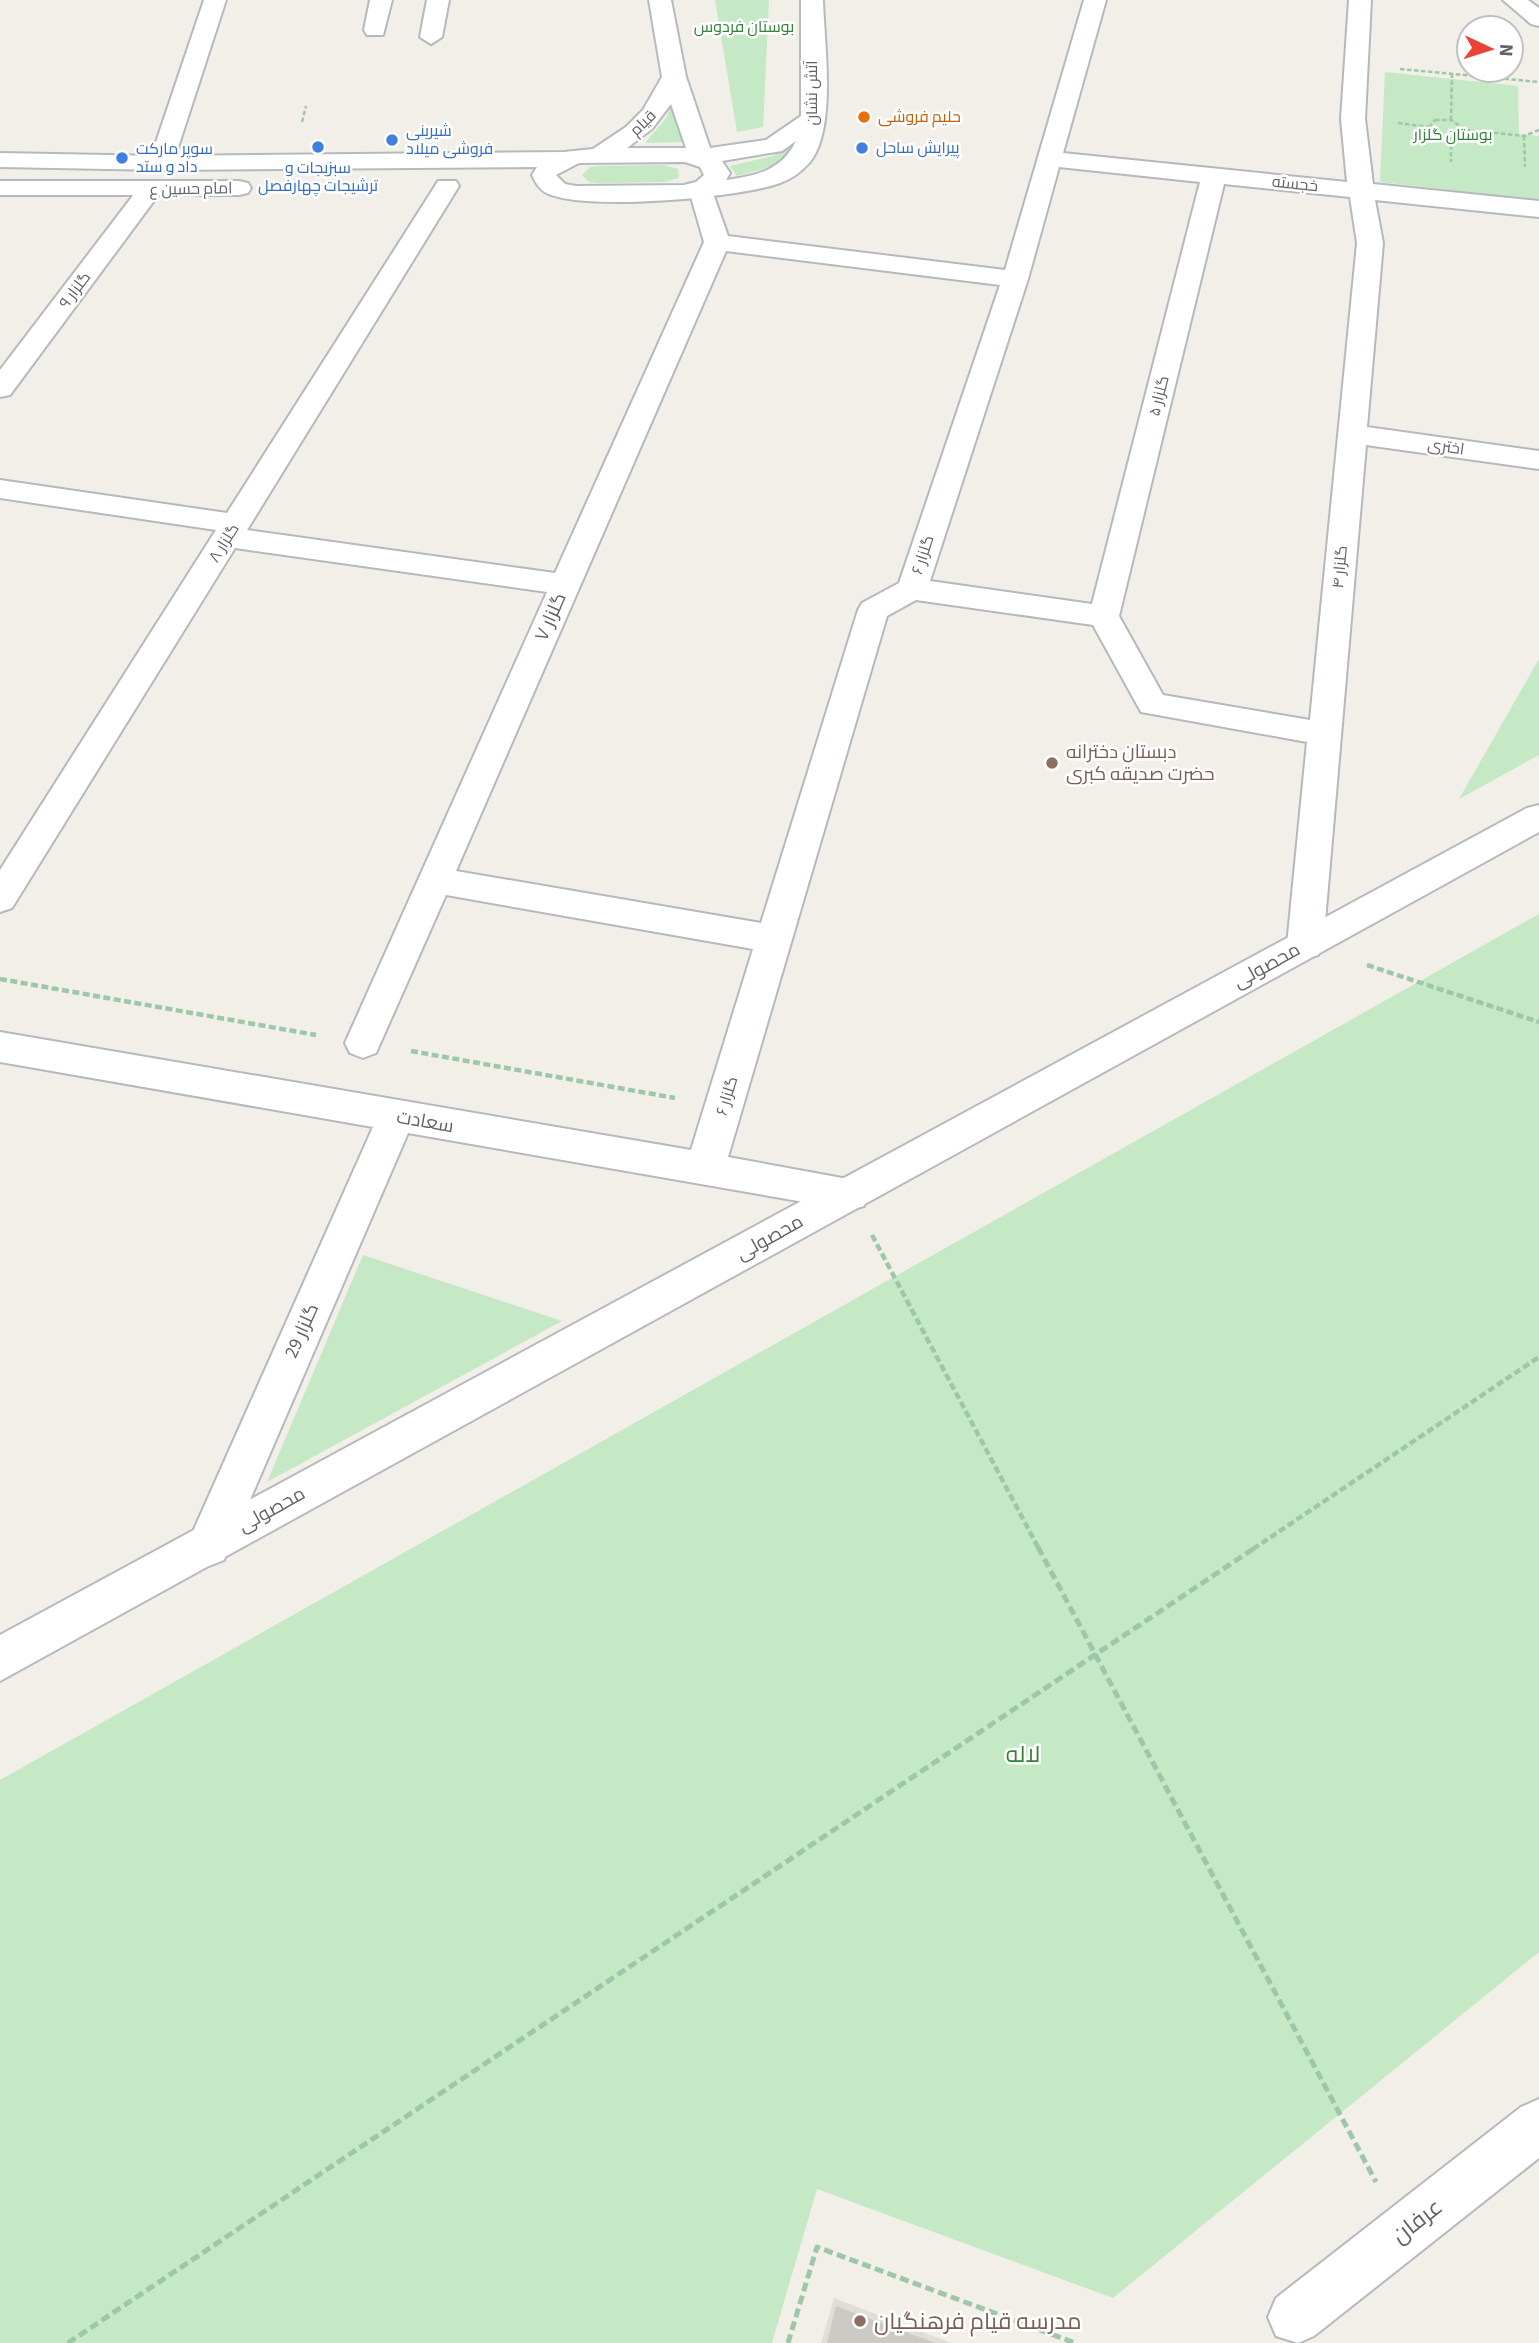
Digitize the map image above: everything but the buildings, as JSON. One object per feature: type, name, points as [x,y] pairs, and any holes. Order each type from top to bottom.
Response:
[{"type":"street","points":[[161,163],[215,0]]},
{"type":"street","points":[[374,30],[381,0]]},
{"type":"street","points":[[430,37],[438,0]]},
{"type":"street","name":"قیام","points":[[660,0],[674,77],[701,157],[713,164],[718,173],[714,183],[701,190]]},
{"type":"street","name":"آتش نشان","points":[[550,186],[560,191],[576,193],[701,190],[757,183],[781,175],[803,157],[811,138],[812,0]]},
{"type":"street","name":"گلزار ۶","points":[[705,1169],[873,610],[912,589],[1015,279],[1095,0]]},
{"type":"street","points":[[1360,0],[1354,64],[1355,154],[1363,190]]},
{"type":"street","points":[[1514,0],[1539,19]]},
{"type":"street","name":"قیام","points":[[598,156],[636,133],[657,111],[674,77]]},
{"type":"street","name":"امام حسین ع","points":[[0,160],[161,163],[563,159],[598,156],[701,157],[773,146],[813,119]]},
{"type":"street","points":[[524,186],[550,186],[544,175],[550,166],[563,159]]},
{"type":"street","name":"خجسته","points":[[1051,159],[1539,209]]},
{"type":"street","name":"گلزار ۵","points":[[1104,616],[1214,176]]},
{"type":"street","name":"گلزار ۸","points":[[0,899],[447,186]]},
{"type":"street","name":"امام حسین ع","points":[[0,188],[259,188]]},
{"type":"street","name":"گلزار ۹","points":[[0,389],[150,190]]},
{"type":"street","points":[[701,190],[717,242],[1015,279]]},
{"type":"street","name":"گلزار ۴","points":[[1305,945],[1370,243],[1363,190]]},
{"type":"street","name":"گلزار ۷","points":[[363,1043],[717,242]]},
{"type":"street","name":"اختری","points":[[1352,434],[1539,460]]},
{"type":"street","points":[[0,489],[566,585]]},
{"type":"street","points":[[912,589],[1104,616],[1152,704],[1325,734]]},
{"type":"street","name":"محصولی","points":[[0,1659],[1539,817]]},
{"type":"street","points":[[436,880],[774,939]]},
{"type":"street","name":"سعادت","points":[[2,1051],[850,1194]]},
{"type":"street","name":"گلزار 29","points":[[209,1545],[396,1118]]},
{"type":"street","name":"عرفان","points":[[1295,2317],[1539,2125]]},
{"type":"path","points":[[1354,64],[1539,82]]},
{"type":"path","points":[[1451,120],[1452,74]]},
{"type":"path","points":[[1466,130],[1465,134],[1451,138],[1435,135],[1429,127],[1435,120],[1451,120],[1459,122],[1466,130],[1524,136],[1539,130]]},
{"type":"path","points":[[1305,945],[1539,1022]]},
{"type":"path","points":[[850,1194],[1403,2232]]},
{"type":"path","points":[[68,2343],[1539,1357]]},
{"type":"path","points":[[788,2343],[817,2247],[1075,2343]]},
{"type":"shaded area","name":"مدرسه قیام فرهنگیان","points":[[834,2298],[951,2343],[821,2343]]},
{"type":"green space","name":"بوستان فردوس","points":[[715,0],[769,0],[763,127],[737,132]]},
{"type":"green space","name":"بوستان گلزار","points":[[1385,72],[1455,79],[1455,84],[1518,86],[1519,134],[1539,136],[1539,200],[1380,182]]},
{"type":"green space","points":[[673,96],[685,142],[645,143],[667,117]]},
{"type":"green space","points":[[801,138],[787,155],[766,168],[737,176],[730,166],[773,156]]},
{"type":"green space","points":[[664,165],[678,169],[679,178],[664,182],[597,183],[589,182],[582,175],[590,167]]},
{"type":"green space","points":[[1539,659],[1539,755],[1459,799]]},
{"type":"green space","name":"لاله","points":[[1539,914],[1539,1952],[1113,2298],[817,2189],[772,2343],[0,2343],[0,1780]]},
{"type":"green space","points":[[363,1255],[562,1321],[267,1482]]},
{"type":"place","name":"حلیم فروشی","points":[[864,117]]},
{"type":"place","name":"شیرینی فروشی میلاد","points":[[392,140]]},
{"type":"place","name":"سبزیجات و ترشیجات چهارفصل","points":[[318,147]]},
{"type":"place","name":"پیرایش ساحل","points":[[862,148]]},
{"type":"place","name":"سوپر مارکت داد و ستد","points":[[122,158]]},
{"type":"place","name":"دبستان دخترانه حضرت صدیقه کبری","points":[[1052,763]]},
{"type":"place","name":"مدرسه قیام فرهنگیان","points":[[860,2321]]}]
